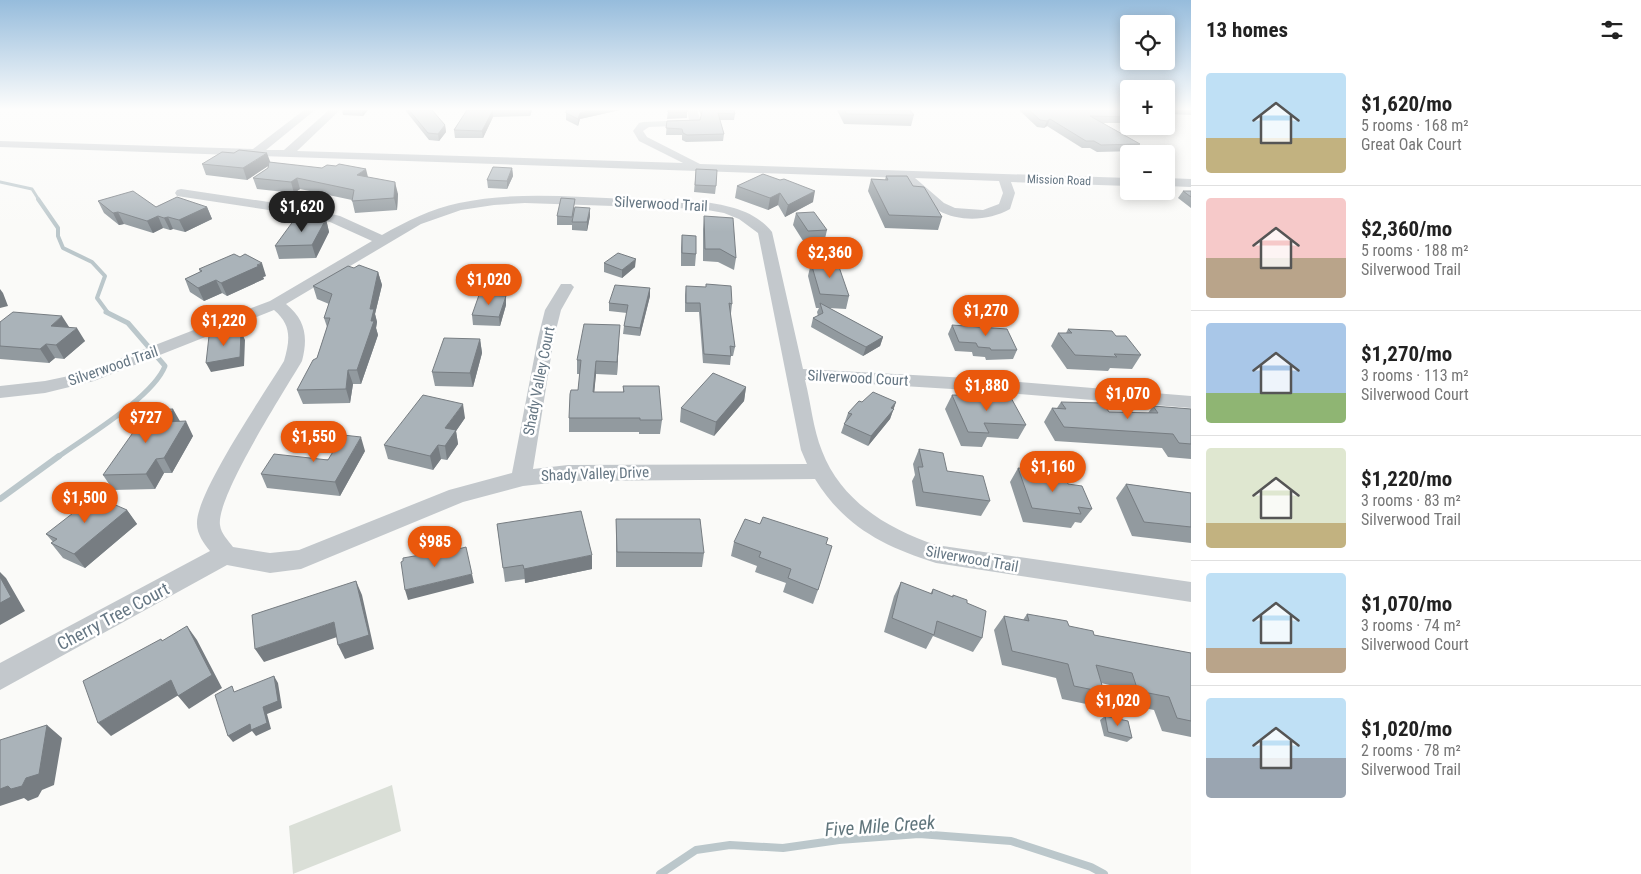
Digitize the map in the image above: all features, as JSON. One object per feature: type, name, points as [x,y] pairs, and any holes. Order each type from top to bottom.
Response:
[{"type":"street","name":"Mission Road","points":[[217,151],[1120,182]]},
{"type":"street","points":[[670,151],[699,167]]},
{"type":"street","points":[[906,175],[920,192],[934,200],[944,209],[976,214],[993,213],[1005,206],[1009,193],[1004,178]]},
{"type":"street","points":[[1175,182],[1191,183]]},
{"type":"street","points":[[181,193],[267,204],[319,215],[335,219],[382,240]]},
{"type":"street","name":"Silverwood Trail","points":[[0,392],[63,384],[124,364],[276,304],[416,221],[442,212],[475,204],[510,199],[543,198],[702,205],[736,212],[753,220],[765,232],[811,450],[819,471],[841,501],[857,515],[873,527],[917,548],[965,560],[1191,592]]},
{"type":"street","name":"Shady Valley Court","points":[[523,478],[523,465],[546,338],[553,310],[566,287]]},
{"type":"street","points":[[225,554],[212,537],[208,524],[210,508],[223,480],[293,361],[298,342],[294,321],[287,312],[276,304]]},
{"type":"street","name":"Silverwood Court","points":[[795,374],[950,383],[1191,402]]},
{"type":"street","name":"Shady Valley Drive","points":[[225,554],[234,558],[270,563],[301,559],[457,496],[523,478],[568,472],[819,471]]},
{"type":"street","name":"Cherry Tree Court","points":[[0,677],[201,569],[225,554]]},
{"type":"shaded area","points":[[392,785],[401,831],[293,874],[289,826]]},
{"type":"building","points":[[238,151],[246,151],[267,153],[243,168],[202,164],[222,152],[234,153]]},
{"type":"building","points":[[269,162],[322,168],[327,165],[336,166],[339,164],[366,169],[357,175],[395,182],[394,198],[352,201],[354,190],[297,178],[291,182],[253,178],[268,168]]},
{"type":"building","points":[[493,167],[512,168],[507,181],[487,180]]},
{"type":"building","points":[[696,169],[717,170],[716,186],[695,185]]},
{"type":"building","points":[[763,174],[780,180],[784,179],[815,191],[788,205],[780,193],[770,198],[737,186]]},
{"type":"building","points":[[886,176],[907,176],[913,186],[924,187],[942,217],[889,215],[871,179],[888,180]]},
{"type":"building","points":[[133,191],[156,207],[177,197],[207,207],[179,220],[158,216],[147,221],[118,212],[113,213],[98,201]]},
{"type":"building","points":[[1183,191],[1191,191],[1191,197]]},
{"type":"building","points":[[561,198],[575,199],[572,217],[557,216]]},
{"type":"building","points":[[575,207],[590,208],[587,222],[572,222]]},
{"type":"building","points":[[814,212],[827,230],[808,231],[796,213]]},
{"type":"building","points":[[704,216],[733,218],[736,258],[720,249],[705,249]]},
{"type":"building","points":[[326,219],[312,245],[275,246],[294,220]]},
{"type":"building","points":[[682,235],[696,236],[696,254],[682,253]]},
{"type":"building","points":[[618,253],[636,259],[622,270],[604,263]]},
{"type":"building","points":[[234,254],[240,257],[245,254],[262,263],[221,283],[216,280],[198,288],[185,279],[202,271],[199,269]]},
{"type":"building","points":[[811,263],[838,264],[849,296],[820,294]]},
{"type":"building","points":[[359,265],[378,272],[370,309],[374,309],[371,321],[374,321],[357,370],[348,370],[346,389],[297,390],[313,360],[317,358],[330,318],[324,318],[332,294],[313,286],[348,266],[354,268]]},
{"type":"building","points":[[706,284],[731,286],[732,304],[729,303],[735,347],[730,346],[731,356],[704,354],[700,303],[686,303],[686,286],[706,287]]},
{"type":"building","points":[[615,285],[650,288],[640,328],[624,326],[628,305],[609,303]]},
{"type":"building","points":[[479,295],[506,296],[499,317],[472,315]]},
{"type":"building","points":[[820,303],[883,337],[866,347],[845,336],[813,318],[823,313]]},
{"type":"building","points":[[13,312],[62,316],[51,326],[77,328],[56,345],[46,344],[40,349],[0,346],[0,322]]},
{"type":"building","points":[[584,324],[620,325],[617,362],[596,361],[593,392],[624,392],[623,386],[659,386],[662,420],[640,420],[640,418],[569,418],[571,390],[578,390],[581,360],[577,360]]},
{"type":"building","points":[[952,325],[1007,329],[1017,350],[991,350],[990,348],[978,347],[976,343],[959,342]]},
{"type":"building","points":[[1068,329],[1112,331],[1116,336],[1126,336],[1141,355],[1114,354],[1117,357],[1075,355],[1058,333],[1072,333]]},
{"type":"building","points":[[241,331],[240,357],[206,363],[209,336]]},
{"type":"building","points":[[444,338],[480,339],[470,373],[432,372]]},
{"type":"building","points":[[713,373],[746,387],[716,422],[681,408]]},
{"type":"building","points":[[873,392],[896,402],[891,408],[894,409],[871,436],[844,424],[852,414],[848,413],[859,401],[862,402]]},
{"type":"building","points":[[423,395],[463,404],[445,428],[456,430],[445,446],[438,445],[430,456],[384,445]]},
{"type":"building","points":[[952,395],[1010,396],[1026,425],[984,423],[989,433],[968,432]]},
{"type":"building","points":[[1061,402],[1103,403],[1109,412],[1158,413],[1153,406],[1191,409],[1191,444],[1179,443],[1173,434],[1064,427],[1052,408],[1066,409]]},
{"type":"building","points":[[173,409],[165,422],[186,421],[164,458],[156,459],[146,474],[103,475],[149,410]]},
{"type":"building","points":[[343,435],[361,437],[335,482],[261,474],[274,454],[328,460]]},
{"type":"building","points":[[919,449],[943,453],[947,471],[983,476],[990,501],[923,492],[918,467],[923,467]]},
{"type":"building","points":[[1018,468],[1040,470],[1042,476],[1066,479],[1068,484],[1082,486],[1092,509],[1078,507],[1081,514],[1032,508]]},
{"type":"building","points":[[1126,484],[1191,493],[1191,527],[1144,522]]},
{"type":"building","points":[[95,496],[127,510],[74,554],[51,543],[57,539],[46,534]]},
{"type":"building","points":[[581,511],[592,555],[524,569],[523,565],[503,568],[497,524]]},
{"type":"building","points":[[763,517],[828,538],[826,544],[832,546],[818,590],[788,578],[791,569],[759,557],[761,552],[734,542],[745,519],[760,524]]},
{"type":"building","points":[[616,519],[700,519],[704,553],[617,552]]},
{"type":"building","points":[[466,547],[472,574],[405,590],[401,562],[403,558],[443,551],[443,553]]},
{"type":"building","points":[[0,577],[11,597],[0,603]]},
{"type":"building","points":[[356,581],[369,635],[338,645],[334,622],[255,649],[252,615]]},
{"type":"building","points":[[901,582],[932,594],[933,589],[953,597],[953,595],[967,600],[967,603],[986,611],[982,638],[937,621],[934,635],[892,618]]},
{"type":"building","points":[[1027,614],[1067,621],[1069,626],[1093,631],[1094,635],[1191,653],[1191,721],[1177,718],[1169,697],[1138,691],[1132,673],[1096,665],[1104,692],[1074,686],[1068,664],[1012,651],[1004,616],[1029,621]]},
{"type":"building","points":[[187,626],[212,675],[178,696],[171,680],[98,723],[83,681],[161,639],[162,641]]},
{"type":"building","points":[[274,676],[278,701],[263,707],[267,723],[251,730],[250,724],[228,736],[215,695],[232,686],[234,692]]},
{"type":"building","points":[[1105,716],[1128,721],[1132,738],[1108,732]]},
{"type":"building","points":[[47,725],[39,774],[26,778],[22,786],[11,789],[8,786],[0,789],[0,740]]},
{"type":"waterway","name":"Five Mile Creek","points":[[0,182],[32,189],[39,200]]},
{"type":"waterway","name":"Five Mile Creek","points":[[38,199],[58,228],[58,236],[63,248],[92,262],[105,276],[97,298],[108,313]]},
{"type":"waterway","name":"Five Mile Creek","points":[[58,457],[134,403],[158,378],[165,366],[128,323],[108,313]]},
{"type":"waterway","name":"Five Mile Creek","points":[[0,499],[59,456]]},
{"type":"waterway","name":"Five Mile Creek","points":[[660,874],[696,850],[730,845],[783,848],[839,840],[919,834],[1011,841],[1091,867],[1104,874]]}]
